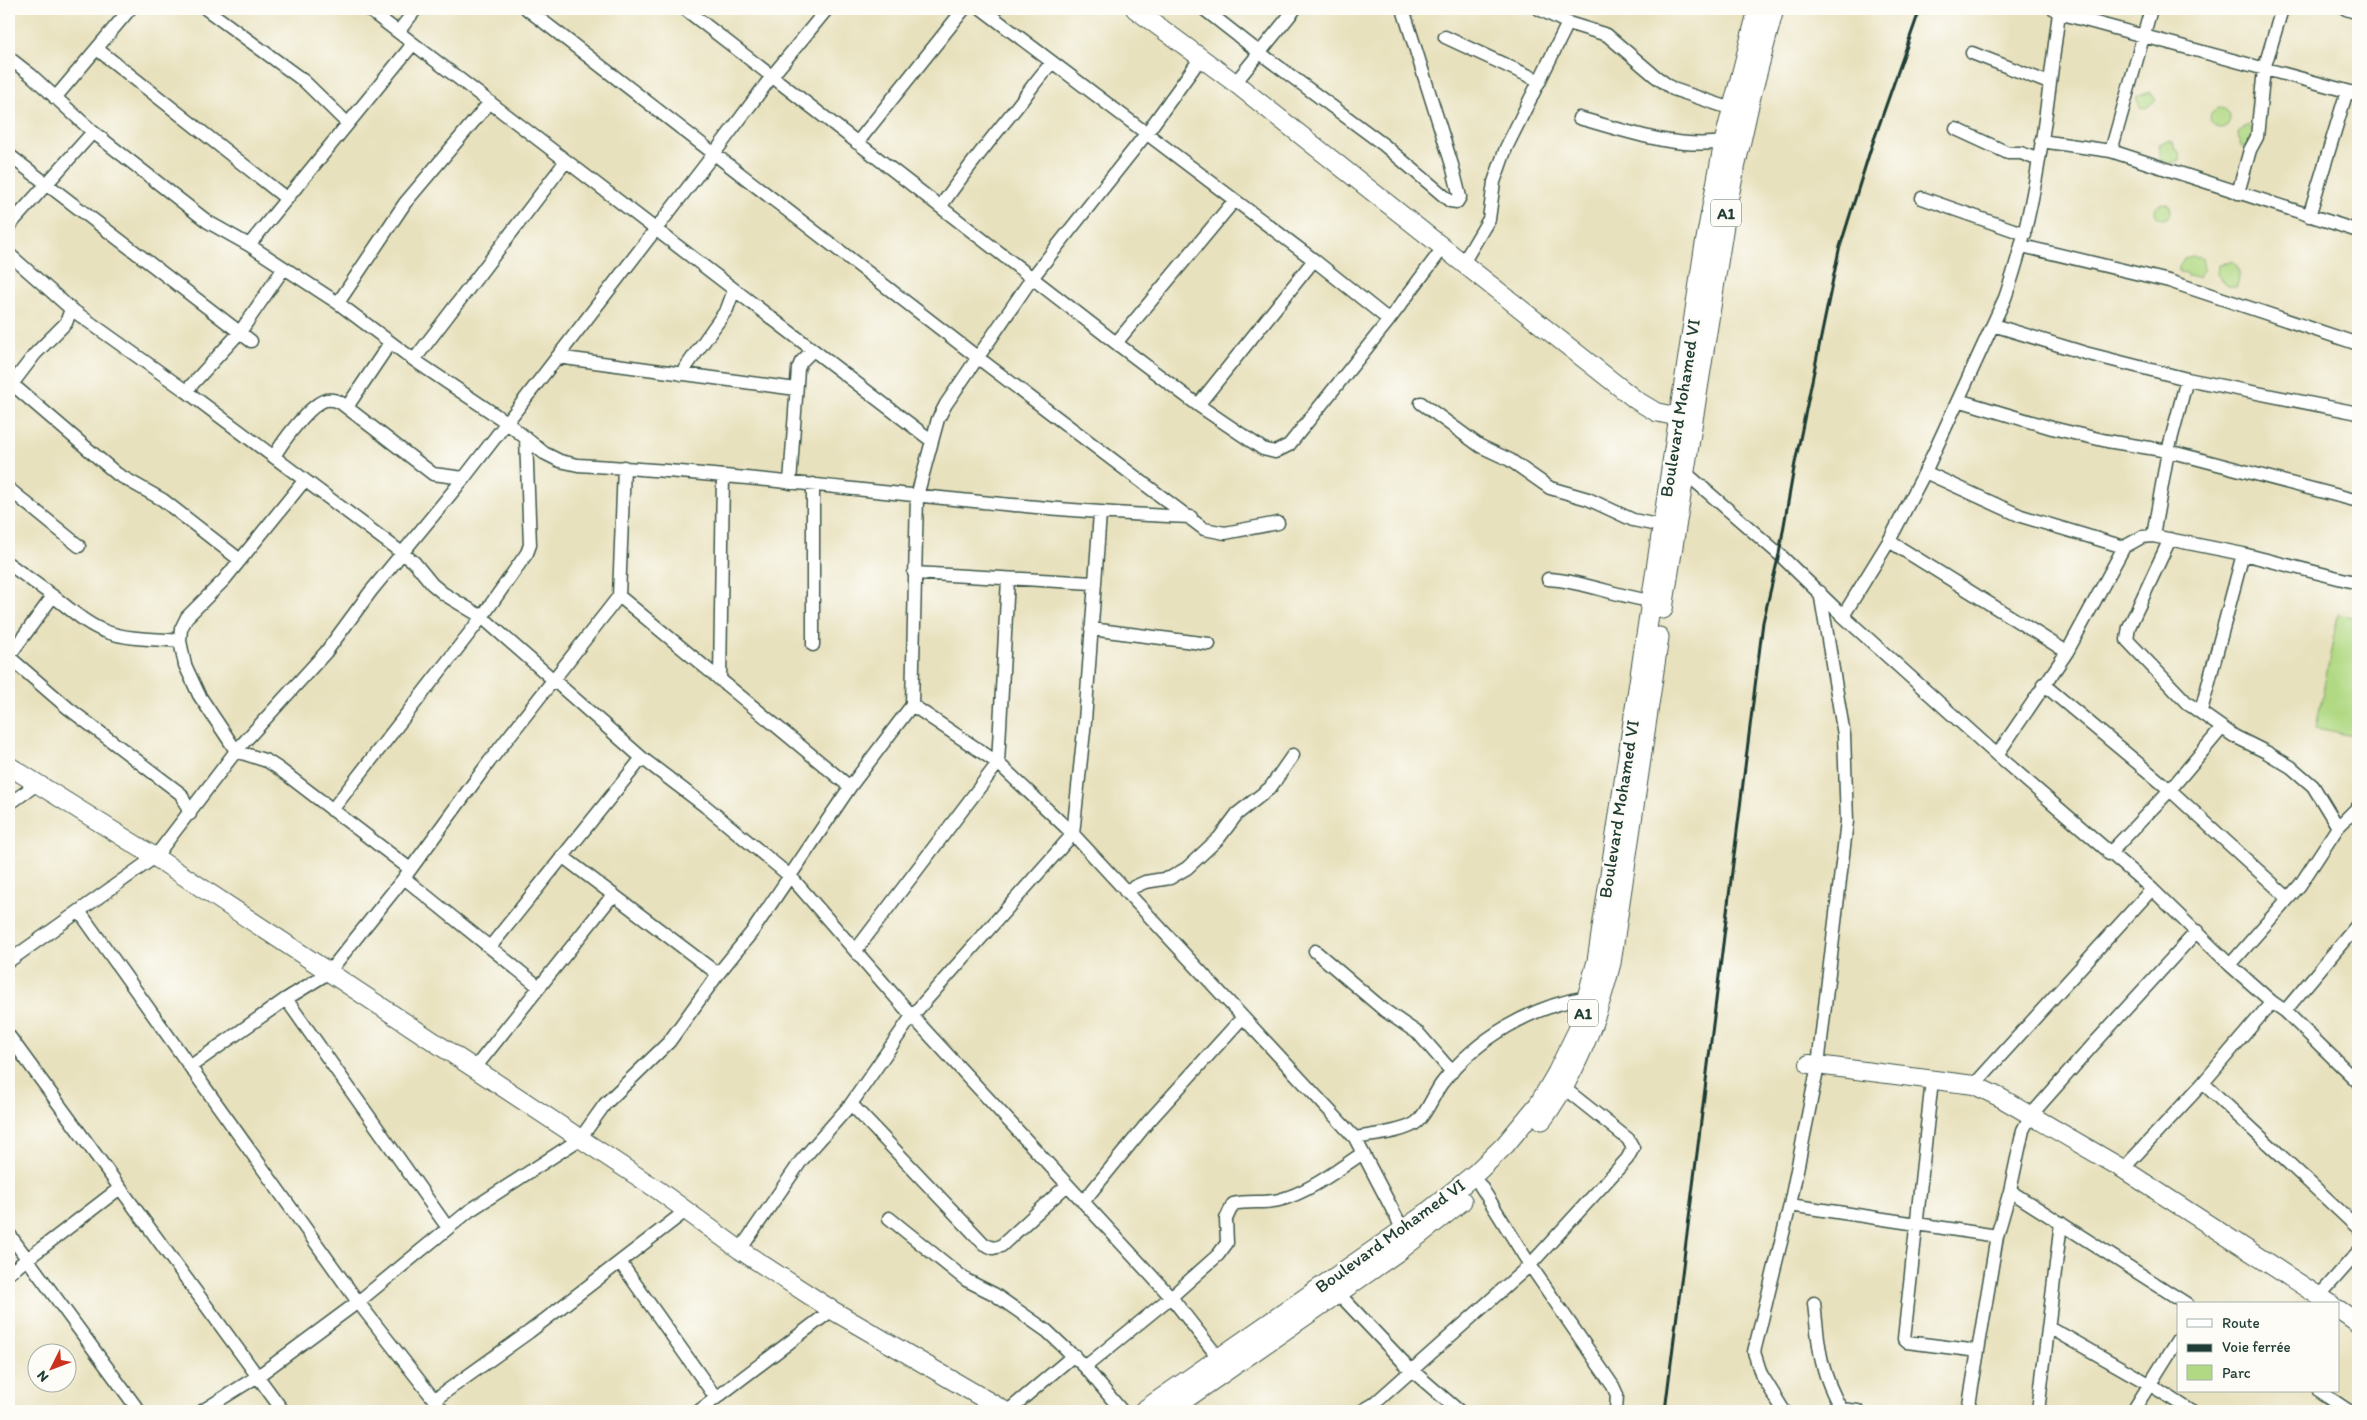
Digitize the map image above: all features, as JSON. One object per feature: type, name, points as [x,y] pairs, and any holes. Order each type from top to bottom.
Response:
[{"type":"main road","name":"Boulevard Mohamed VI","points":[[1685,419],[1698,288],[1724,142],[1758,9]]},
{"type":"main road","name":"Boulevard Mohamed VI","points":[[1168,1411],[1431,1227],[1509,1159],[1534,1131],[1564,1088],[1598,1010],[1610,963],[1685,419],[1750,96],[1774,9]]},
{"type":"main road","name":"Boulevard Mohamed VI","points":[[1143,1411],[1403,1230],[1475,1174],[1525,1124],[1557,1073],[1578,1030],[1597,961],[1662,526],[1677,467]]},
{"type":"street","points":[[55,98],[130,9]]},
{"type":"street","points":[[206,9],[304,81],[347,123]]},
{"type":"street","points":[[368,9],[932,441]]},
{"type":"street","points":[[398,32],[416,9]]},
{"type":"street","points":[[527,9],[977,357],[1204,528],[1225,533],[1278,523]]},
{"type":"street","points":[[685,9],[1116,343],[1198,405],[1263,449],[1275,452],[1288,445],[1389,320],[1444,248]]},
{"type":"street","points":[[9,961],[156,857],[236,751],[326,652],[401,553],[464,478],[714,155],[772,76],[827,9]]},
{"type":"street","points":[[857,142],[964,9]]},
{"type":"street","points":[[982,9],[1314,260],[1389,320]]},
{"type":"street","points":[[1135,9],[1200,59],[1236,83],[1636,400],[1656,412],[1685,419]]},
{"type":"street","points":[[1236,83],[1295,9]]},
{"type":"street","points":[[1211,11],[1260,53],[1358,125],[1450,201],[1457,202],[1460,197],[1452,165],[1403,9]]},
{"type":"street","points":[[1539,9],[1568,23],[1607,35],[1655,76],[1674,88],[1692,97],[1732,109]]},
{"type":"street","points":[[2112,151],[2152,9]]},
{"type":"street","points":[[2238,193],[2250,150],[2256,137],[2264,69],[2282,9]]},
{"type":"street","points":[[2346,9],[2358,13]]},
{"type":"street","points":[[1843,616],[1889,542],[1925,472],[2005,298],[2024,240],[2033,204],[2057,11],[2352,92],[2309,216]]},
{"type":"street","points":[[1463,263],[1489,219],[1494,182],[1506,148],[1568,23]]},
{"type":"street","points":[[1446,37],[1540,81]]},
{"type":"street","points":[[249,246],[413,44]]},
{"type":"street","points":[[97,49],[286,199]]},
{"type":"street","points":[[1972,54],[2049,83]]},
{"type":"street","points":[[9,58],[93,132],[202,218],[338,302],[390,343],[506,422],[544,453],[560,461],[578,465],[624,467],[813,484],[1100,513],[1191,517]]},
{"type":"street","points":[[202,1411],[258,1376],[358,1302],[448,1228],[493,1195],[580,1139],[605,1104],[669,1042],[718,974],[741,948],[791,877],[850,787],[912,705],[917,496],[932,441],[946,404],[1032,278],[1146,134],[1200,59]]},
{"type":"street","points":[[941,206],[965,170],[1026,96],[1039,76],[1052,63]]},
{"type":"street","points":[[338,302],[405,203],[490,102]]},
{"type":"street","points":[[1579,118],[1640,136],[1673,142],[1724,142]]},
{"type":"street","points":[[1956,129],[2008,153],[2021,153],[2038,160]]},
{"type":"street","points":[[9,226],[93,132]]},
{"type":"street","points":[[2041,141],[2112,151],[2358,231]]},
{"type":"street","points":[[9,155],[251,341]]},
{"type":"street","points":[[414,360],[566,161]]},
{"type":"street","points":[[1922,198],[2024,240],[2169,281],[2358,344]]},
{"type":"street","points":[[1116,343],[1234,201]]},
{"type":"street","points":[[9,254],[71,309],[186,391],[414,562],[432,584],[444,594],[482,617],[642,758],[705,806],[791,877],[912,1016],[1171,1297],[1218,1357]]},
{"type":"street","points":[[1198,405],[1314,260]]},
{"type":"street","points":[[186,391],[240,332],[284,268]]},
{"type":"street","points":[[681,374],[727,310],[734,290]]},
{"type":"street","points":[[71,309],[66,323],[35,354],[10,386],[117,474],[163,500],[240,560]]},
{"type":"street","points":[[1993,325],[2085,353],[2187,379],[2358,413]]},
{"type":"street","points":[[347,407],[390,343]]},
{"type":"street","points":[[790,483],[798,369],[801,362],[813,350]]},
{"type":"street","points":[[557,357],[796,389]]},
{"type":"street","points":[[2153,536],[2168,451],[2187,379]]},
{"type":"street","points":[[274,457],[284,440],[318,405],[325,400],[334,400],[347,407],[433,474],[464,478]]},
{"type":"street","points":[[1958,400],[2092,438],[2168,451],[2358,501]]},
{"type":"street","points":[[1421,403],[1480,446],[1510,460],[1550,488],[1588,499],[1633,520],[1662,526]]},
{"type":"street","points":[[332,810],[482,617],[527,553],[530,545],[526,438]]},
{"type":"street","points":[[190,1066],[286,999],[328,973],[407,873],[552,680],[620,596],[624,467]]},
{"type":"street","points":[[1677,467],[1820,592],[1843,616],[2109,854],[2152,889],[2230,965],[2285,1011],[2358,1082]]},
{"type":"street","points":[[1925,472],[2020,516],[2124,547]]},
{"type":"street","points":[[720,680],[723,476]]},
{"type":"street","points":[[304,481],[240,560],[187,616],[181,629],[180,641],[185,665],[199,695],[236,751],[267,761],[332,810],[407,873],[490,947],[538,986]]},
{"type":"street","points":[[812,645],[813,484]]},
{"type":"street","points":[[9,489],[79,546]]},
{"type":"street","points":[[740,1250],[801,1161],[851,1104],[912,1016],[1072,834],[1085,721],[1093,583],[1100,513]]},
{"type":"street","points":[[1998,755],[2043,684],[2067,652],[2124,547],[2142,537],[2170,538],[2358,583]]},
{"type":"street","points":[[2170,538],[2129,627],[2127,640],[2187,703],[2201,711],[2222,728],[2291,767],[2313,786],[2338,827]]},
{"type":"street","points":[[1889,542],[2067,652]]},
{"type":"street","points":[[2201,711],[2243,554]]},
{"type":"street","points":[[9,564],[86,621],[107,632],[126,637],[180,641]]},
{"type":"street","points":[[914,573],[1093,583]]},
{"type":"street","points":[[856,950],[998,763],[1008,579]]},
{"type":"street","points":[[1548,579],[1571,581],[1625,597],[1651,601]]},
{"type":"street","points":[[1784,1411],[1761,1374],[1754,1352],[1790,1205],[1814,1064],[1847,821],[1844,735],[1820,592]]},
{"type":"street","points":[[53,596],[9,657],[68,708],[182,794],[190,814]]},
{"type":"street","points":[[620,596],[850,787]]},
{"type":"street","points":[[1091,629],[1209,644]]},
{"type":"street","points":[[2043,684],[2170,790],[2288,898]]},
{"type":"street","points":[[912,705],[998,763],[1072,834],[1355,1138],[1403,1230]]},
{"type":"street","points":[[2109,854],[2170,790],[2222,728]]},
{"type":"street","points":[[1125,891],[1145,882],[1170,878],[1187,868],[1219,838],[1237,814],[1270,788],[1293,755]]},
{"type":"street","points":[[490,947],[642,758]]},
{"type":"street","points":[[9,766],[156,857],[686,1210],[740,1250],[832,1310],[1004,1411],[1074,1355]]},
{"type":"street","points":[[9,804],[38,784]]},
{"type":"street","points":[[2230,965],[2310,872],[2338,827],[2358,807]]},
{"type":"street","points":[[562,856],[718,974]]},
{"type":"street","points":[[1974,1085],[2152,889]]},
{"type":"street","points":[[474,1069],[538,986],[613,895]]},
{"type":"street","points":[[79,911],[358,1302],[442,1411]]},
{"type":"street","points":[[2285,1011],[2358,924]]},
{"type":"street","points":[[1968,1411],[1996,1236],[2010,1191],[2023,1130],[2031,1115],[2197,931]]},
{"type":"street","points":[[1315,950],[1384,1010],[1419,1034],[1452,1072]]},
{"type":"street","points":[[1355,1138],[1408,1127],[1417,1122],[1442,1084],[1471,1052],[1504,1028],[1561,1002],[1588,997]]},
{"type":"street","points":[[286,999],[448,1228]]},
{"type":"street","points":[[2123,1169],[2203,1083],[2272,1002]]},
{"type":"street","points":[[1082,1202],[1149,1120],[1243,1017]]},
{"type":"street","points":[[9,1036],[283,1411]]},
{"type":"street","points":[[1814,1064],[1974,1085],[2031,1115],[2123,1169],[2325,1300],[2358,1252]]},
{"type":"street","points":[[1932,1080],[1918,1225],[1904,1339],[1907,1342],[1978,1351]]},
{"type":"street","points":[[2203,1083],[2358,1228]]},
{"type":"street","points":[[1362,1411],[1374,1404],[1530,1265],[1627,1159],[1632,1148],[1628,1139],[1564,1088]]},
{"type":"street","points":[[851,1104],[984,1244],[993,1248],[1001,1246],[1067,1185]]},
{"type":"street","points":[[1085,1367],[1171,1297],[1218,1255],[1227,1242],[1226,1220],[1233,1204],[1243,1201],[1278,1200],[1288,1197],[1331,1175],[1363,1153]]},
{"type":"street","points":[[1480,1185],[1530,1265],[1613,1386],[1616,1395],[1616,1411]]},
{"type":"street","points":[[9,1273],[120,1188]]},
{"type":"street","points":[[2010,1191],[2062,1222],[2184,1302]]},
{"type":"street","points":[[1790,1205],[1996,1236]]},
{"type":"street","points":[[434,1400],[483,1367],[686,1210]]},
{"type":"street","points":[[889,1218],[950,1268],[1034,1322],[1074,1355],[1122,1411]]},
{"type":"street","points":[[2038,1411],[2062,1222]]},
{"type":"street","points":[[9,1234],[139,1411]]},
{"type":"street","points":[[620,1262],[716,1398]]},
{"type":"street","points":[[1338,1293],[1412,1370],[1459,1411]]},
{"type":"street","points":[[1814,1303],[1819,1351],[1824,1372],[1842,1410],[1858,1411]]},
{"type":"street","points":[[699,1411],[832,1310]]},
{"type":"street","points":[[2340,1310],[2358,1324]]},
{"type":"street","points":[[2050,1327],[2191,1411]]},
{"type":"street","points":[[2133,1411],[2177,1341]]},
{"type":"street","points":[[2320,1392],[2349,1411]]},
{"type":"green space","points":[[2150,92],[2156,100],[2146,108],[2140,107],[2136,97]]},
{"type":"green space","points":[[2216,108],[2224,108],[2230,114],[2230,122],[2224,128],[2216,128],[2210,122],[2210,114]]},
{"type":"green space","points":[[2248,125],[2254,132],[2247,145],[2242,147],[2238,132]]},
{"type":"green space","points":[[2167,141],[2173,142],[2175,149],[2179,152],[2180,161],[2169,163],[2158,158],[2159,144]]},
{"type":"green space","points":[[2163,203],[2169,205],[2171,211],[2169,217],[2163,219],[2157,217],[2155,211],[2157,205]]},
{"type":"green space","points":[[2192,256],[2202,257],[2204,269],[2198,277],[2187,276],[2186,273],[2179,272],[2179,266],[2184,258]]},
{"type":"green space","points":[[2233,260],[2239,273],[2236,287],[2227,285],[2217,274],[2218,266]]},
{"type":"green space","points":[[2338,614],[2358,618],[2358,736],[2316,728]]},
{"type":"railway","points":[[1665,1411],[1763,622],[1779,554],[1794,468],[1839,250],[1871,148],[1920,9]]}]
